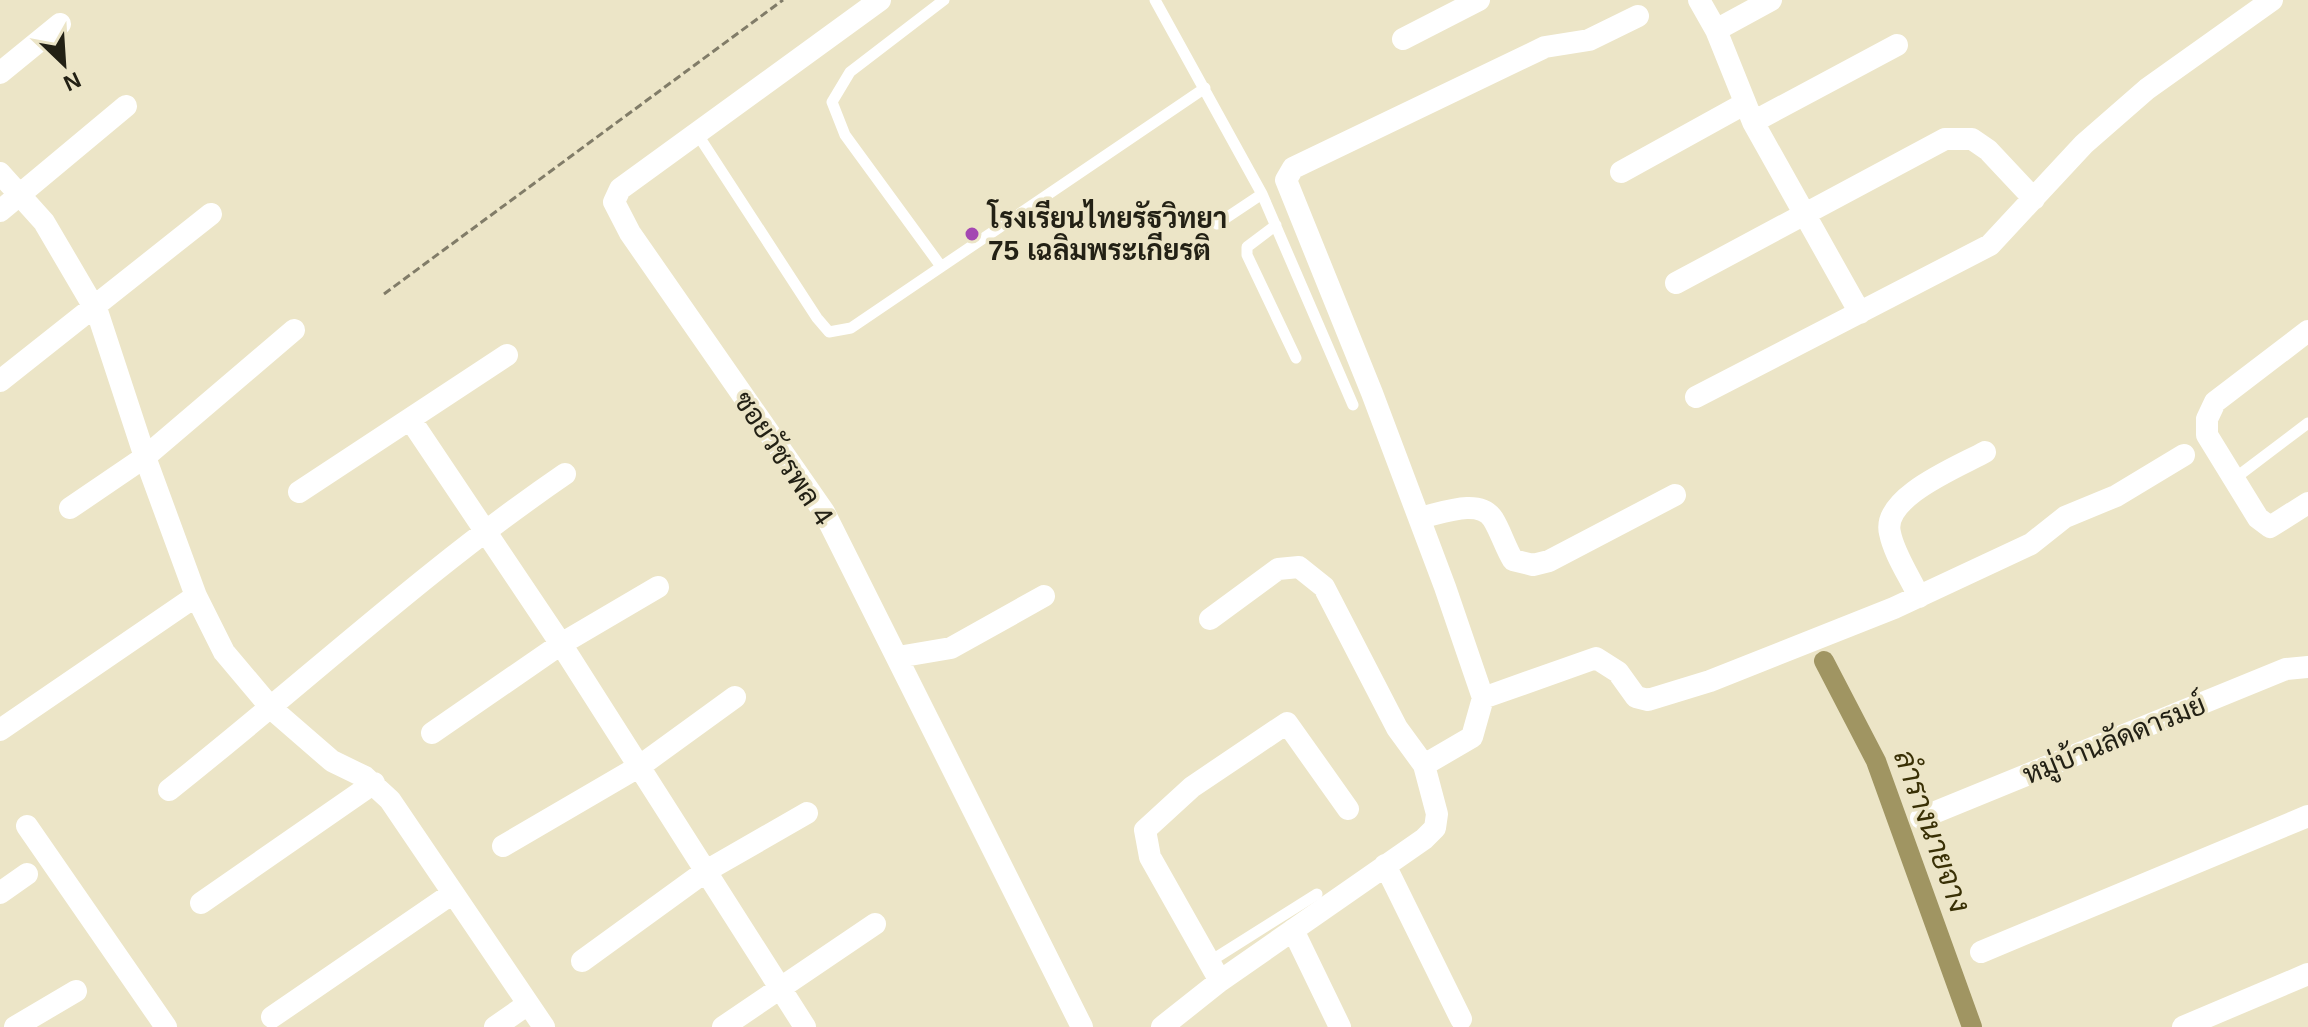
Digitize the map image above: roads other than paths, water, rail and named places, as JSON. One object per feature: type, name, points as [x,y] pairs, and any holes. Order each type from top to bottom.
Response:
[{"type":"street","name":"ซอยวัชรพล 4","points":[[880,0],[620,189],[614,202],[618,215],[824,512],[1082,1027]]},
{"type":"street","points":[[1403,39],[1479,0]]},
{"type":"street","points":[[1699,0],[1716,30],[1748,113],[1860,313]]},
{"type":"street","points":[[1716,30],[1771,0]]},
{"type":"street","points":[[1696,397],[1990,245],[2084,144],[2147,89],[2272,0]]},
{"type":"street","points":[[1424,765],[1472,737],[1483,698],[1372,393],[1286,187],[1288,173],[1545,47],[1589,40],[1638,16]]},
{"type":"street","points":[[0,73],[60,24]]},
{"type":"street","points":[[1621,172],[1897,45]]},
{"type":"street","points":[[0,211],[126,106]]},
{"type":"street","points":[[1676,283],[1806,217],[1945,139],[1972,139],[1988,150],[2034,199]]},
{"type":"street","points":[[0,173],[44,222],[94,307],[196,596],[224,652],[272,709],[332,761],[374,783],[390,800],[544,1027]]},
{"type":"street","points":[[0,381],[211,214]]},
{"type":"street","points":[[70,508],[145,457],[294,330]]},
{"type":"street","points":[[2308,331],[2215,402],[2207,419],[2207,435],[2258,518],[2270,527],[2308,503]]},
{"type":"street","points":[[299,492],[507,355]]},
{"type":"street","points":[[410,419],[561,644],[805,1027]]},
{"type":"street","points":[[1919,597],[1889,532],[1890,519],[1915,490],[1985,452]]},
{"type":"street","points":[[1483,698],[1596,658],[1618,672],[1636,697],[1648,700],[1710,681],[1919,597],[2031,544],[2065,517],[2116,496],[2184,455]]},
{"type":"street","points":[[169,790],[272,709],[484,530],[565,474]]},
{"type":"street","points":[[1419,518],[1468,508],[1482,509],[1492,517],[1513,560],[1533,565],[1549,561],[1675,495]]},
{"type":"street","points":[[1162,1027],[1214,972],[1293,930],[1385,865],[1435,828],[1437,814],[1424,765],[1397,728],[1324,587],[1299,567],[1278,569],[1210,619]]},
{"type":"street","points":[[432,733],[561,644],[658,587]]},
{"type":"street","points":[[0,730],[196,596]]},
{"type":"street","points":[[898,657],[951,648],[1044,596]]},
{"type":"street","name":"หมู่บ้านลัดดารมย์","points":[[1921,818],[2286,669],[2308,667]]},
{"type":"street","points":[[503,846],[640,766],[735,697]]},
{"type":"street","points":[[1214,972],[1150,857],[1145,830],[1192,787],[1287,723],[1348,809]]},
{"type":"street","points":[[201,903],[374,783]]},
{"type":"street","points":[[582,961],[706,871],[807,813]]},
{"type":"street","points":[[1981,952],[2308,816]]},
{"type":"street","points":[[27,826],[158,1025]]},
{"type":"street","points":[[1385,865],[1461,1019]]},
{"type":"street","points":[[0,893],[27,874]]},
{"type":"street","points":[[272,1017],[453,893]]},
{"type":"street","points":[[723,1027],[875,924]]},
{"type":"street","points":[[1293,930],[1340,1027]]},
{"type":"street","points":[[2183,1027],[2308,974]]},
{"type":"street","points":[[15,1027],[76,991]]},
{"type":"street","points":[[495,1027],[528,1004]]},
{"type":"lane","points":[[940,265],[845,135],[832,102],[850,72],[944,0]]},
{"type":"lane","points":[[1155,0],[1262,194],[1353,405]]},
{"type":"lane","points":[[696,132],[829,332],[851,328],[1205,88]]},
{"type":"lane","points":[[1217,224],[1262,194]]},
{"type":"lane","points":[[1276,225],[1252,240],[1247,247],[1247,255],[1296,358]]},
{"type":"lane","points":[[2234,479],[2308,423]]},
{"type":"lane","points":[[1214,972],[1317,894]]},
{"type":"waterway","name":"ลำรางนายจาง","points":[[1824,661],[1876,761],[1972,1027]]},
{"type":"place","name":"โรงเรียนไทยรัฐวิทยา 75 เฉลิมพระเกียรติ","points":[[972,234]]}]
